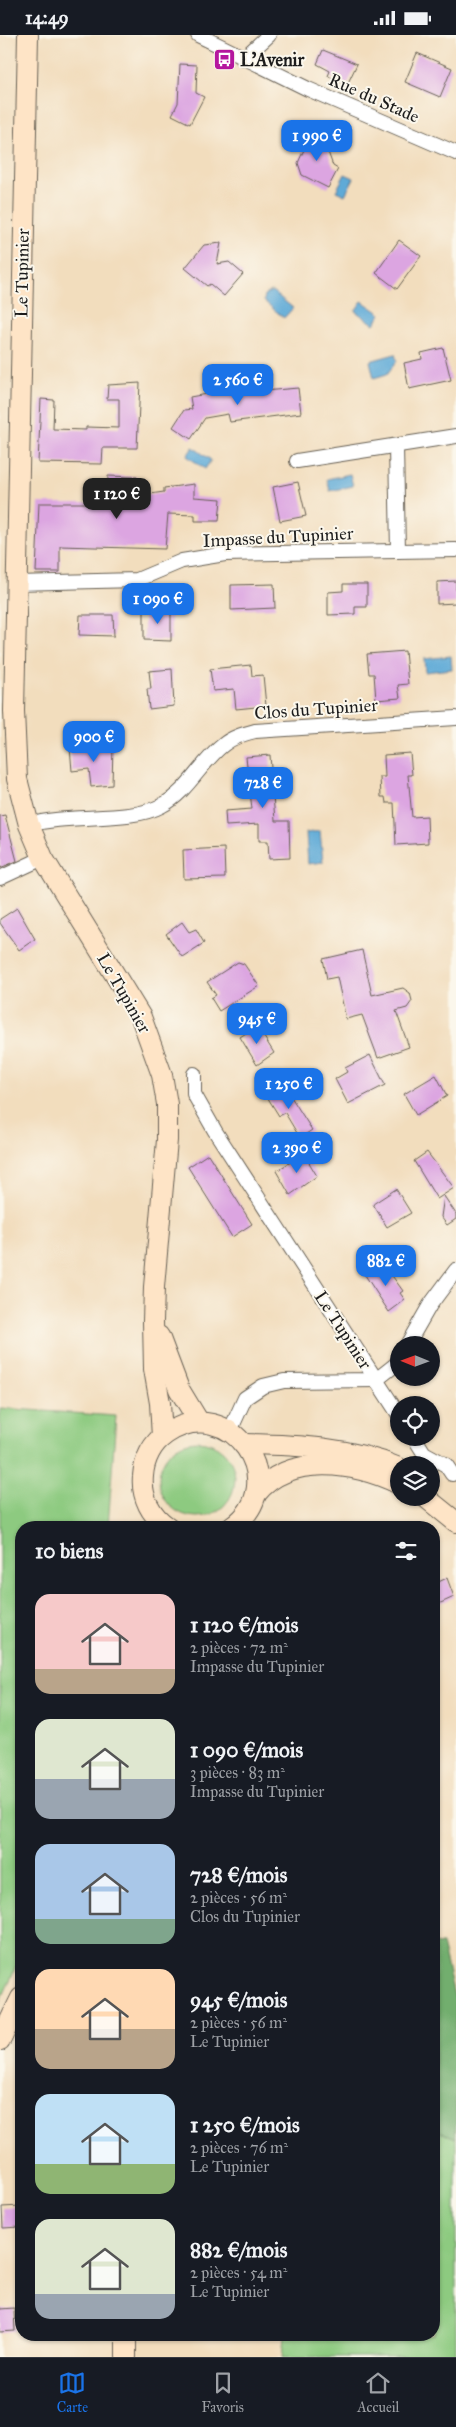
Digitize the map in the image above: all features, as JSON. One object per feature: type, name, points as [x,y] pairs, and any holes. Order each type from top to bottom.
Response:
[{"type":"main road","name":"Le Tupinier","points":[[28,35],[13,737],[16,779],[29,825],[43,857],[142,1017],[162,1075],[167,1104],[167,1140],[154,1287],[154,1369],[160,1403],[162,1437]]},
{"type":"main road","points":[[154,1321],[179,1389],[199,1422]]},
{"type":"main road","points":[[149,1521],[148,1506],[144,1494],[143,1469],[147,1457],[162,1437],[179,1427],[199,1422],[215,1425],[237,1437],[341,1450],[376,1458],[390,1464]]},
{"type":"main road","points":[[237,1437],[256,1467],[256,1494]]},
{"type":"main road","points":[[238,1521],[248,1512],[256,1494],[264,1484],[274,1478],[315,1466],[352,1467],[390,1481]]},
{"type":"main road","points":[[440,1494],[456,1508]]},
{"type":"main road","points":[[148,1506],[159,1521]]},
{"type":"main road","points":[[436,1506],[456,1523]]},
{"type":"main road","points":[[0,2041],[15,2010]]},
{"type":"main road","points":[[126,2341],[126,2357]]},
{"type":"street","name":"Rue du Stade","points":[[198,35],[308,89],[456,153]]},
{"type":"street","points":[[244,59],[269,35]]},
{"type":"street","points":[[297,461],[456,436]]},
{"type":"street","points":[[396,445],[398,551]]},
{"type":"street","name":"Impasse du Tupinier","points":[[16,583],[137,580],[182,561],[225,555],[456,550]]},
{"type":"street","name":"Clos du Tupinier","points":[[29,825],[48,819],[137,813],[160,807],[176,797],[223,745],[240,735],[255,731],[456,718]]},
{"type":"street","points":[[0,878],[43,857]]},
{"type":"street","name":"Le Tupinier","points":[[194,1074],[194,1094],[215,1131],[390,1401]]},
{"type":"street","points":[[412,1336],[430,1305],[456,1270]]},
{"type":"street","points":[[237,1437],[245,1398],[263,1386],[284,1381],[376,1380],[390,1369]]},
{"type":"street","points":[[420,1446],[424,1453],[446,1465],[452,1474]]},
{"type":"green space","points":[[0,1408],[116,1416],[108,1521],[15,1521],[15,1969],[0,2003]]},
{"type":"green space","points":[[190,1441],[204,1441],[218,1447],[229,1458],[235,1472],[232,1494],[224,1506],[204,1517],[190,1517],[176,1511],[165,1500],[159,1486],[159,1472],[165,1458],[176,1447]]},
{"type":"green space","points":[[440,1944],[442,1944],[456,2003],[456,2138],[440,2131]]},
{"type":"green space","points":[[440,2131],[456,2138],[456,2357],[283,2357],[284,2341],[440,2341]]},
{"type":"water","points":[[345,174],[354,178],[345,195],[336,191]]},
{"type":"water","points":[[272,291],[293,308],[284,318],[264,301],[265,294]]},
{"type":"water","points":[[362,301],[381,314],[374,324],[355,311]]},
{"type":"water","points":[[395,354],[397,361],[387,374],[374,378],[370,361]]},
{"type":"water","points":[[193,447],[211,460],[205,469],[187,456]]},
{"type":"water","points":[[350,474],[353,486],[330,491],[327,479]]},
{"type":"water","points":[[451,656],[452,669],[425,672],[424,659]]},
{"type":"water","points":[[320,831],[323,862],[308,864],[306,833]]},
{"type":"building","points":[[323,50],[357,64],[347,85],[328,76],[330,71],[317,64]]},
{"type":"building","points":[[417,53],[452,68],[440,97],[405,82]]},
{"type":"building","points":[[180,64],[197,65],[196,93],[204,97],[190,124],[172,115],[178,103]]},
{"type":"building","points":[[311,134],[329,144],[327,149],[333,166],[338,169],[328,188],[302,175],[298,163]]},
{"type":"building","points":[[399,240],[421,256],[397,289],[376,273]]},
{"type":"building","points":[[221,243],[217,264],[229,262],[243,274],[224,296],[210,284],[207,286],[185,268],[204,245]]},
{"type":"building","points":[[443,348],[451,380],[409,389],[404,363],[422,359],[421,353]]},
{"type":"building","points":[[239,381],[241,393],[298,388],[301,413],[230,422],[228,414],[205,418],[191,439],[173,427],[184,410],[192,409],[190,397],[223,391],[222,383]]},
{"type":"building","points":[[140,383],[137,448],[103,448],[102,464],[38,463],[41,399],[54,400],[53,429],[119,428],[119,399],[107,399],[108,385]]},
{"type":"building","points":[[108,476],[137,477],[136,496],[164,492],[164,488],[194,484],[194,497],[221,499],[219,521],[195,521],[195,515],[168,514],[165,549],[60,546],[60,572],[36,572],[39,503],[107,503]]},
{"type":"building","points":[[298,482],[306,516],[280,521],[273,487]]},
{"type":"building","points":[[456,581],[456,603],[437,604],[437,582]]},
{"type":"building","points":[[274,584],[275,608],[231,610],[231,585]]},
{"type":"building","points":[[343,584],[367,584],[367,607],[355,607],[355,614],[328,615],[328,592],[343,591]]},
{"type":"building","points":[[144,610],[171,611],[171,641],[144,640]]},
{"type":"building","points":[[80,615],[113,615],[114,636],[79,635]]},
{"type":"building","points":[[405,651],[408,684],[398,685],[400,698],[376,700],[374,674],[369,674],[367,654]]},
{"type":"building","points":[[251,665],[252,676],[263,675],[266,706],[236,709],[234,689],[213,691],[210,669]]},
{"type":"building","points":[[172,669],[174,706],[149,709],[147,689],[151,689],[149,671]]},
{"type":"building","points":[[90,745],[90,748],[113,746],[112,785],[91,787],[89,769],[72,771],[70,747]]},
{"type":"building","points":[[410,753],[412,775],[408,775],[412,817],[427,816],[428,843],[396,845],[394,803],[386,803],[385,797],[381,797],[380,777],[385,777],[384,755]]},
{"type":"building","points":[[270,755],[275,821],[289,821],[290,858],[269,859],[268,841],[259,841],[259,824],[226,826],[225,811],[252,809],[246,757]]},
{"type":"building","points":[[5,815],[17,861],[0,868],[0,816]]},
{"type":"building","points":[[224,848],[225,878],[184,879],[183,850]]},
{"type":"building","points":[[17,908],[35,939],[19,950],[0,923],[0,919]]},
{"type":"building","points":[[182,922],[189,932],[196,929],[204,943],[182,957],[166,934]]},
{"type":"building","points":[[362,950],[372,995],[403,988],[410,993],[412,1001],[407,1008],[396,1011],[409,1047],[378,1058],[362,1015],[346,1019],[337,977],[327,979],[323,959]]},
{"type":"building","points":[[238,962],[244,964],[259,986],[219,1011],[211,998],[216,995],[207,982]]},
{"type":"building","points":[[257,1026],[274,1053],[257,1065],[240,1037]]},
{"type":"building","points":[[370,1055],[385,1085],[348,1104],[335,1079],[347,1072],[345,1068]]},
{"type":"building","points":[[436,1075],[447,1096],[416,1115],[404,1094]]},
{"type":"building","points":[[283,1084],[312,1130],[300,1138],[285,1113],[279,1116],[266,1095]]},
{"type":"building","points":[[427,1152],[454,1188],[437,1199],[414,1161]]},
{"type":"building","points":[[208,1154],[252,1224],[232,1237],[188,1167]]},
{"type":"building","points":[[304,1154],[317,1176],[290,1195],[276,1171]]},
{"type":"building","points":[[396,1189],[411,1213],[387,1227],[373,1204]]},
{"type":"building","points":[[444,1196],[456,1214],[456,1219],[447,1225],[441,1217]]},
{"type":"building","points":[[383,1263],[403,1291],[400,1293],[405,1300],[389,1312],[365,1275]]},
{"type":"building","points":[[447,1578],[454,1597],[440,1603],[440,1581]]},
{"type":"building","points":[[15,2206],[15,2227],[3,2228],[2,2207]]},
{"type":"building","points":[[14,2308],[15,2331],[0,2332],[0,2309]]},
{"type":"place","name":"L'Avenir","points":[[224,60]]}]
